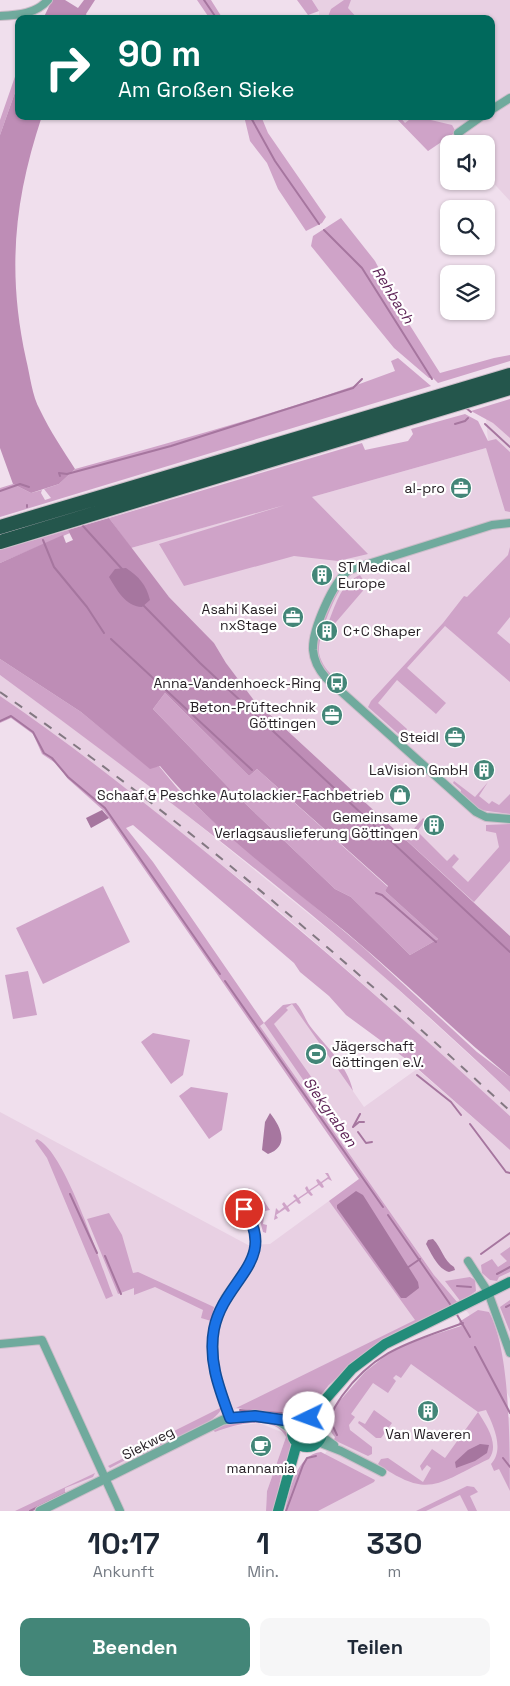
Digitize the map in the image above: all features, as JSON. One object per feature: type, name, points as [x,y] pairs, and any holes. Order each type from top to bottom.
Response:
[{"type":"highway","points":[[0,527],[510,374]]},
{"type":"highway","points":[[0,542],[508,389]]},
{"type":"main road","points":[[489,1295],[510,1282]]},
{"type":"main road","points":[[278,1511],[290,1468],[301,1445],[295,1426],[314,1420],[326,1399],[352,1369],[366,1357],[399,1336],[489,1295],[510,1288]]},
{"type":"main road","points":[[301,1445],[320,1439],[322,1429],[314,1420]]},
{"type":"street","points":[[0,16],[27,13],[44,5],[48,0]]},
{"type":"street","points":[[495,107],[510,98]]},
{"type":"street","points":[[458,133],[476,120]]},
{"type":"street","points":[[510,523],[484,527],[349,570],[338,580],[334,588],[316,633],[313,650],[318,668],[326,678],[476,812],[486,817],[510,819]]},
{"type":"street","points":[[230,1418],[214,1369],[214,1330],[226,1298],[252,1260],[256,1243],[252,1223],[236,1197]]},
{"type":"street","points":[[468,1261],[489,1295],[510,1353]]},
{"type":"street","points":[[0,1344],[42,1340],[120,1511]]},
{"type":"street","name":"Siekweg","points":[[40,1511],[230,1418],[272,1417],[295,1426]]},
{"type":"street","points":[[320,1439],[382,1472]]},
{"type":"shaded area","points":[[52,0],[65,0],[78,8],[84,0],[95,0],[86,15],[45,15]]},
{"type":"shaded area","points":[[197,0],[211,0],[220,15],[207,15]]},
{"type":"shaded area","points":[[297,0],[312,0],[319,11],[308,15]]},
{"type":"shaded area","points":[[312,0],[510,0],[510,201],[495,185],[495,135],[440,135],[440,143],[428,151],[398,120],[495,120],[495,15],[319,15],[319,11]]},
{"type":"shaded area","points":[[344,0],[351,0],[348,8],[354,15],[329,15],[331,9]]},
{"type":"shaded area","points":[[15,77],[15,92],[0,135],[0,120]]},
{"type":"shaded area","points":[[15,92],[15,120],[41,120],[25,177],[16,236],[15,266],[20,327],[37,404],[52,433],[75,469],[59,484],[31,493],[13,484],[0,448],[0,135]]},
{"type":"shaded area","points":[[245,120],[263,120],[268,133],[326,217],[322,223],[306,231],[278,189],[267,163],[250,141]]},
{"type":"shaded area","points":[[398,120],[402,120],[405,123],[409,120],[431,120],[452,125],[456,132],[452,135],[440,135],[440,143],[428,151]]},
{"type":"shaded area","points":[[341,218],[375,261],[404,316],[440,373],[510,355],[510,361],[438,383],[433,378],[429,378],[394,348],[311,246],[313,236]]},
{"type":"shaded area","points":[[398,358],[431,386],[0,517],[0,488],[13,484],[31,493],[42,490],[41,493],[45,500],[51,498],[44,489],[59,484],[75,469],[316,399],[395,371],[391,361]]},
{"type":"shaded area","points":[[510,399],[510,438],[493,423],[471,411]]},
{"type":"shaded area","points":[[510,412],[510,936],[253,699],[226,663],[214,643],[169,597],[131,548],[486,448],[488,441],[486,419]]},
{"type":"shaded area","points":[[465,414],[478,421],[488,441],[496,439],[510,452],[510,512],[505,511],[486,448],[312,497],[368,554],[338,561],[294,556],[184,586],[159,544],[285,505],[131,548],[109,518],[362,443],[365,450],[408,441],[413,434],[411,429]]},
{"type":"shaded area","points":[[109,518],[169,597],[214,643],[226,663],[253,699],[510,936],[510,1077],[347,933],[249,854],[203,812],[160,766],[150,769],[81,712],[0,659],[0,563],[63,535],[66,543],[73,540],[68,530]],"holes":[[[165,693],[249,776],[257,769],[388,886],[385,891],[438,939],[410,955],[351,897],[335,889],[232,791],[153,709]]]},
{"type":"shaded area","points":[[68,530],[70,533],[0,563],[0,550]]},
{"type":"shaded area","points":[[510,547],[510,617],[497,633],[510,644],[510,682],[445,626],[407,668],[446,703],[436,714],[397,680],[378,703],[407,729],[403,738],[368,707],[371,701],[443,623],[464,596],[467,597],[508,555]]},
{"type":"shaded area","points":[[376,563],[377,565],[351,575],[340,589],[329,611],[321,635],[319,653],[323,664],[335,679],[333,679],[322,666],[316,649],[323,620],[345,578],[357,570]]},
{"type":"shaded area","points":[[126,568],[144,585],[150,600],[142,607],[131,604],[126,600],[118,592],[109,577],[115,569]]},
{"type":"shaded area","points":[[360,575],[367,586],[331,628],[327,626],[343,590],[353,579]]},
{"type":"shaded area","points":[[0,659],[81,712],[150,768],[159,766],[178,789],[214,822],[364,948],[477,1052],[510,1077],[510,1092],[385,978],[278,887],[140,779],[0,675]]},
{"type":"shaded area","points":[[0,675],[141,778],[367,961],[510,1092],[510,1116],[265,899],[141,801],[0,696]]},
{"type":"shaded area","points":[[165,693],[249,776],[257,769],[388,887],[385,891],[438,939],[410,955],[351,897],[335,889],[232,791],[153,709]]},
{"type":"shaded area","points":[[0,696],[95,765],[270,905],[431,1044],[510,1116],[510,1150],[410,1062],[346,1015],[329,996],[300,972],[294,963],[133,825],[126,828],[153,862],[264,1023],[260,1026],[434,1275],[458,1303],[362,1355],[329,1385],[306,1413],[291,1416],[236,1408],[415,1320],[329,1201],[359,1179],[104,811],[68,779],[57,764],[42,754],[33,734],[11,718],[0,723]]},
{"type":"shaded area","points":[[454,781],[475,797],[488,782],[479,796],[489,804],[492,801],[499,805],[510,794],[510,814],[480,810],[461,795],[461,790],[453,783]]},
{"type":"shaded area","points":[[102,810],[109,818],[91,828],[86,818]]},
{"type":"shaded area","points":[[423,818],[426,820],[417,831],[447,861],[454,854],[459,859],[452,867],[468,882],[499,847],[496,833],[486,831],[486,825],[510,824],[510,861],[474,902],[405,839]]},
{"type":"shaded area","points":[[103,886],[130,942],[43,984],[16,928]]},
{"type":"shaded area","points":[[28,971],[37,1015],[13,1019],[5,975]]},
{"type":"shaded area","points":[[292,1003],[364,1107],[417,1069],[510,1150],[510,1399],[469,1314],[460,1303],[453,1302],[260,1026]]},
{"type":"shaded area","points":[[296,1003],[310,1026],[341,1064],[353,1091],[292,1004],[286,1008],[288,1010],[274,1024],[319,1088],[317,1100],[264,1023],[283,1005]]},
{"type":"shaded area","points":[[153,1033],[190,1040],[183,1075],[171,1084],[141,1042]]},
{"type":"shaded area","points":[[191,1087],[228,1093],[222,1130],[209,1139],[179,1096]]},
{"type":"shaded area","points":[[0,1112],[248,1245],[270,1244],[359,1179],[447,1305],[214,1420],[227,1427],[259,1423],[284,1433],[286,1437],[267,1491],[266,1511],[0,1511]]},
{"type":"shaded area","points":[[270,1113],[280,1130],[281,1141],[275,1151],[268,1154],[262,1150],[265,1122]]},
{"type":"shaded area","points":[[37,1139],[48,1148],[70,1186],[81,1210],[113,1296],[106,1299],[47,1158],[35,1141]]},
{"type":"shaded area","points":[[325,1173],[328,1173],[332,1181],[328,1179],[322,1183],[324,1187],[322,1188],[319,1185],[310,1191],[313,1195],[311,1196],[308,1193],[299,1199],[301,1203],[299,1204],[296,1201],[288,1207],[290,1211],[288,1212],[285,1209],[276,1215],[278,1218],[274,1220],[276,1208],[279,1211],[284,1207],[282,1204],[284,1202],[287,1206],[296,1199],[293,1196],[295,1194],[298,1198],[307,1192],[305,1188],[307,1186],[309,1190],[318,1184],[316,1180],[318,1179],[321,1182],[328,1177]]},
{"type":"shaded area","points":[[249,1188],[258,1201],[264,1201],[270,1210],[265,1211],[263,1224],[267,1225],[266,1233],[263,1232],[260,1221],[263,1219],[260,1212],[256,1214],[256,1217],[239,1199]]},
{"type":"shaded area","points":[[356,1191],[363,1195],[418,1282],[419,1288],[406,1298],[401,1298],[337,1208],[337,1205]]},
{"type":"shaded area","points":[[109,1213],[122,1235],[133,1273],[138,1272],[214,1307],[211,1321],[201,1318],[203,1310],[155,1287],[134,1295],[134,1288],[118,1294],[87,1219]]},
{"type":"shaded area","points":[[433,1239],[455,1270],[449,1272],[441,1268],[435,1260],[426,1244],[428,1240]]},
{"type":"shaded area","points":[[510,1247],[510,1272],[499,1277],[497,1281],[490,1280],[482,1273],[481,1265],[492,1259],[498,1267],[507,1261],[500,1254]]},
{"type":"shaded area","points":[[470,1277],[475,1280],[476,1291],[461,1302],[445,1281]]},
{"type":"shaded area","points":[[510,1300],[510,1332],[500,1307]]},
{"type":"shaded area","points":[[478,1310],[489,1312],[501,1349],[507,1398],[510,1491],[499,1469],[494,1471],[491,1464],[495,1458],[497,1444],[486,1410],[478,1412],[411,1364],[401,1378],[396,1375],[393,1378],[396,1381],[388,1393],[373,1383],[351,1414],[355,1417],[349,1425],[350,1430],[372,1447],[372,1454],[368,1456],[334,1440],[335,1437],[329,1426],[330,1412],[365,1372],[389,1353],[411,1342],[461,1326],[459,1322]]},
{"type":"shaded area","points":[[411,1342],[510,1418],[510,1511],[288,1511],[317,1457],[325,1454],[335,1437],[330,1431],[328,1418],[330,1412],[365,1372],[389,1353]]},
{"type":"shaded area","points":[[222,1407],[215,1417],[204,1425],[179,1437],[174,1436],[172,1432]]},
{"type":"shaded area","points":[[374,1410],[392,1423],[381,1438],[376,1438],[358,1423],[359,1421],[365,1424]]},
{"type":"shaded area","points":[[478,1412],[491,1435],[493,1447],[489,1459],[445,1481],[422,1485],[395,1475],[378,1464],[381,1459],[388,1458],[423,1482],[431,1468],[427,1465],[422,1471],[420,1466],[432,1449],[445,1458]]},
{"type":"shaded area","points":[[249,1418],[277,1424],[289,1434],[291,1450],[282,1472],[274,1511],[266,1511],[267,1491],[286,1437],[272,1425],[263,1423],[242,1424],[215,1432],[213,1430],[223,1424]]},
{"type":"shaded area","points":[[308,1421],[318,1428],[319,1432],[312,1442],[308,1443],[298,1436],[297,1432],[304,1422]]},
{"type":"shaded area","points":[[169,1435],[169,1443],[134,1460],[133,1456],[110,1468],[108,1466]]},
{"type":"shaded area","points":[[480,1444],[489,1445],[487,1453],[475,1461],[456,1468],[455,1462],[468,1450]]},
{"type":"shaded area","points":[[321,1452],[375,1480],[374,1482],[318,1511],[285,1511],[292,1484],[300,1466],[313,1454]]},
{"type":"shaded area","points":[[95,1473],[93,1477],[65,1488],[65,1496],[33,1511],[15,1511]]},
{"type":"shaded area","points":[[467,1486],[474,1487],[478,1492],[470,1496],[477,1511],[468,1511],[460,1495],[426,1511],[416,1511]]},
{"type":"waterway","name":"Rehbach","points":[[204,0],[214,15]]},
{"type":"waterway","name":"Rehbach","points":[[252,120],[275,161],[319,224]]},
{"type":"waterway","name":"Rehbach","points":[[324,230],[362,268],[432,379]]},
{"type":"waterway","points":[[60,476],[59,473],[67,474],[171,446],[353,388],[362,379]]},
{"type":"waterway","name":"Rehbach","points":[[466,408],[471,412]]},
{"type":"waterway","points":[[455,424],[468,418]]},
{"type":"waterway","name":"Rehbach","points":[[485,424],[510,447]]},
{"type":"waterway","points":[[0,491],[20,484],[29,487]]},
{"type":"waterway","points":[[83,526],[122,569]]},
{"type":"waterway","points":[[43,540],[54,567],[87,607],[104,633]]},
{"type":"waterway","points":[[143,605],[200,663],[510,952]]},
{"type":"waterway","points":[[111,639],[252,770]]},
{"type":"waterway","name":"Siekgraben","points":[[0,721],[11,716],[33,732],[44,753],[52,758],[68,777],[105,808],[220,974]]},
{"type":"waterway","points":[[376,893],[382,895],[436,942]]},
{"type":"waterway","name":"Siekgraben","points":[[225,981],[383,1207]]},
{"type":"waterway","points":[[417,1075],[451,1102],[461,1115]]},
{"type":"waterway","points":[[353,1127],[360,1114]]},
{"type":"waterway","points":[[353,1127],[359,1122],[364,1122]]},
{"type":"waterway","points":[[470,1124],[506,1172],[510,1173]]},
{"type":"waterway","points":[[358,1132],[366,1143],[372,1142]]},
{"type":"waterway","points":[[70,1194],[97,1253]]},
{"type":"waterway","name":"Siekgraben","points":[[388,1215],[452,1307]]},
{"type":"waterway","points":[[481,1254],[510,1233]]},
{"type":"waterway","points":[[105,1256],[121,1294]]},
{"type":"waterway","points":[[407,1268],[420,1259]]},
{"type":"waterway","points":[[497,1274],[510,1267]]},
{"type":"waterway","points":[[457,1286],[471,1287]]},
{"type":"waterway","points":[[506,1307],[510,1305]]},
{"type":"waterway","name":"Siekgraben","points":[[456,1313],[470,1337]]},
{"type":"waterway","points":[[337,1435],[330,1420],[333,1411],[342,1396],[368,1367],[382,1357],[411,1342],[463,1323]]},
{"type":"waterway","name":"Siekgraben","points":[[475,1347],[510,1413]]},
{"type":"waterway","points":[[240,1410],[252,1411]]},
{"type":"waterway","points":[[262,1412],[300,1414],[305,1412]]},
{"type":"waterway","points":[[286,1511],[303,1465],[307,1458],[316,1456]]},
{"type":"waterway","points":[[503,1458],[510,1467]]},
{"type":"waterway","points":[[30,1511],[66,1493]]},
{"type":"railway","points":[[0,692],[133,789],[262,892],[325,945],[510,1111]]},
{"type":"place","name":"al-pro","points":[[461,488]]},
{"type":"place","name":"ST Medical Europe","points":[[322,575]]},
{"type":"place","name":"Asahi Kasei nxStage","points":[[293,617]]},
{"type":"place","name":"C+C Shaper","points":[[327,631]]},
{"type":"place","name":"Anna-Vandenhoeck-Ring","points":[[337,683]]},
{"type":"place","name":"Beton-Prüftechnik Göttingen","points":[[332,715]]},
{"type":"place","name":"Steidl","points":[[455,737]]},
{"type":"place","name":"LaVision GmbH","points":[[484,770]]},
{"type":"place","name":"Schaaf & Peschke Autolackier-Fachbetrieb","points":[[400,795]]},
{"type":"place","name":"Gemeinsame Verlagsauslieferung Göttingen","points":[[434,825]]},
{"type":"place","name":"Jägerschaft Göttingen e.V.","points":[[316,1054]]},
{"type":"place","name":"Van Waveren","points":[[428,1411]]},
{"type":"place","name":"mannamia","points":[[261,1446]]},
{"type":"route","points":[[244,1209],[256,1233],[256,1250],[250,1264],[228,1292],[215,1324],[212,1354],[219,1386],[230,1418],[255,1416],[281,1418],[297,1422],[302,1418],[309,1418]]}]
